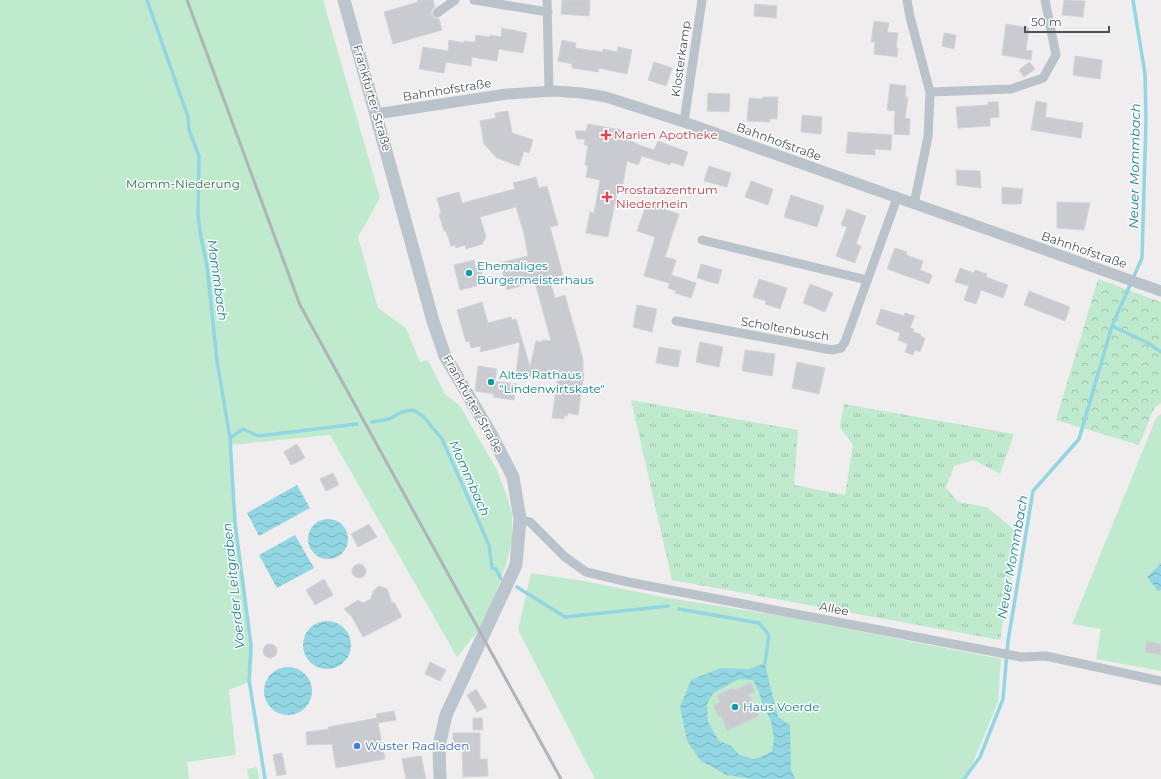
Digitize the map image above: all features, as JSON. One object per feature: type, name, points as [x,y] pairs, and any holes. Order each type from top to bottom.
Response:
[{"type":"main road","name":"Frankfurter Straße","points":[[344,0],[433,321],[445,356],[491,434],[513,477],[520,519],[516,565],[446,715],[439,746],[440,779]]},
{"type":"street","points":[[438,13],[455,0]]},
{"type":"street","points":[[474,0],[548,12]]},
{"type":"street","points":[[548,0],[549,91]]},
{"type":"street","name":"Klosterkamp","points":[[684,122],[702,0]]},
{"type":"street","points":[[907,0],[910,17],[930,92],[928,137],[914,204]]},
{"type":"street","points":[[930,92],[1011,89],[1043,78],[1056,55],[1045,0]]},
{"type":"street","name":"Bahnhofstraße","points":[[376,114],[507,94],[549,91],[582,93],[606,97],[684,122],[1161,291]]},
{"type":"street","name":"Scholtenbusch","points":[[676,321],[832,350],[841,348],[845,342],[897,198]]},
{"type":"street","points":[[702,240],[867,280]]},
{"type":"street","name":"Allee","points":[[520,519],[530,522],[565,558],[586,572],[628,582],[1021,657],[1046,656],[1161,681]]},
{"type":"green space","name":"Momm-Niederung","points":[[0,0],[323,0],[380,198],[358,237],[378,308],[406,328],[420,362],[428,360],[445,394],[460,406],[497,470],[512,513],[512,541],[506,565],[492,603],[482,626],[457,657],[330,435],[230,445],[236,530],[253,650],[251,681],[229,690],[236,755],[187,762],[189,779],[0,779]]},
{"type":"green space","points":[[1098,279],[1161,302],[1161,403],[1154,408],[1139,445],[1056,420]]},
{"type":"green space","points":[[631,400],[798,430],[794,485],[845,495],[853,445],[840,427],[844,404],[1014,434],[1000,474],[974,460],[954,466],[946,488],[958,502],[987,507],[1018,533],[1000,640],[672,580]]},
{"type":"green space","points":[[1161,414],[1161,671],[1096,659],[1101,629],[1072,624],[1156,418]]},
{"type":"green space","points":[[531,573],[584,581],[663,597],[782,616],[1001,659],[998,702],[966,779],[595,779],[518,630]]},
{"type":"green space","points":[[257,767],[259,779],[249,779],[247,769]]},
{"type":"water","points":[[297,485],[310,508],[259,536],[247,513]]},
{"type":"water","points":[[332,519],[339,522],[345,528],[348,539],[347,547],[339,556],[332,559],[324,559],[317,556],[309,547],[308,535],[311,528],[320,520]]},
{"type":"water","points":[[295,535],[314,568],[277,588],[259,555]]},
{"type":"water","points":[[1161,563],[1161,590],[1158,591],[1147,577]]},
{"type":"water","points":[[322,621],[332,621],[344,628],[351,640],[351,650],[344,662],[332,669],[322,669],[314,665],[307,658],[303,650],[303,640],[307,632],[314,625]]},
{"type":"water","points":[[765,663],[778,717],[790,725],[791,769],[795,779],[752,779],[727,775],[701,761],[687,741],[680,707],[691,680],[721,668],[749,669]],"holes":[[[739,679],[753,680],[759,692],[763,706],[771,721],[774,739],[772,751],[761,757],[753,759],[740,755],[731,746],[719,741],[708,722],[707,705],[715,692]]]},
{"type":"water","points":[[283,667],[293,667],[305,674],[312,686],[312,696],[305,708],[293,715],[283,715],[275,711],[268,704],[264,696],[264,686],[268,678],[275,671]]},
{"type":"building","points":[[417,0],[433,0],[435,7],[431,14],[434,18],[439,19],[442,30],[393,44],[384,12],[418,2]]},
{"type":"building","points":[[562,0],[590,0],[589,16],[561,14]]},
{"type":"building","points":[[1064,0],[1085,1],[1083,17],[1062,15]]},
{"type":"building","points":[[755,4],[777,6],[776,18],[754,16]]},
{"type":"building","points":[[874,21],[889,23],[887,32],[898,33],[896,48],[898,48],[897,57],[874,54],[875,42],[871,42]]},
{"type":"building","points":[[1006,24],[1029,28],[1026,50],[1032,51],[1031,60],[1002,55]]},
{"type":"building","points":[[502,28],[527,33],[523,53],[499,49],[497,61],[472,57],[471,66],[446,62],[444,73],[419,69],[423,47],[448,51],[449,40],[464,43],[464,41],[475,42],[476,35],[501,37]]},
{"type":"building","points":[[944,33],[956,35],[954,49],[942,46]]},
{"type":"building","points":[[562,40],[576,43],[575,48],[588,50],[603,52],[603,49],[617,52],[618,47],[632,50],[627,74],[599,68],[598,72],[572,68],[572,64],[558,61]]},
{"type":"building","points":[[1075,56],[1102,60],[1100,79],[1073,75]]},
{"type":"building","points":[[654,62],[672,68],[666,86],[648,80]]},
{"type":"building","points":[[1029,62],[1035,69],[1024,77],[1019,70]]},
{"type":"building","points":[[890,84],[906,86],[905,97],[908,97],[905,118],[910,119],[909,135],[894,134],[895,111],[887,110]]},
{"type":"building","points":[[708,93],[730,94],[729,112],[707,111]]},
{"type":"building","points":[[763,97],[778,97],[777,119],[770,119],[770,122],[747,121],[749,98],[762,99]]},
{"type":"building","points":[[1036,101],[1047,103],[1045,117],[1083,123],[1081,138],[1031,130]]},
{"type":"building","points":[[988,102],[998,102],[999,117],[990,118],[990,126],[958,128],[956,107],[988,105]]},
{"type":"building","points":[[508,111],[512,133],[533,140],[529,153],[524,151],[519,166],[497,158],[484,144],[480,121],[496,118],[495,113]]},
{"type":"building","points":[[802,115],[822,117],[821,134],[801,132]]},
{"type":"building","points":[[588,124],[621,130],[620,136],[627,137],[627,139],[639,145],[654,150],[658,141],[688,152],[683,166],[671,162],[670,165],[642,156],[638,165],[627,161],[623,184],[619,183],[608,237],[586,233],[590,212],[594,213],[600,180],[586,177],[588,166],[585,165],[588,145],[584,145],[585,139],[577,139],[575,131],[586,131]]},
{"type":"building","points":[[848,132],[892,135],[891,150],[875,149],[875,155],[846,153]]},
{"type":"building","points":[[709,166],[731,173],[727,187],[704,181]]},
{"type":"building","points":[[956,170],[980,171],[981,188],[957,185]]},
{"type":"building","points":[[536,177],[539,188],[547,186],[558,225],[550,227],[563,275],[549,278],[555,298],[565,295],[583,359],[584,373],[578,415],[568,413],[567,416],[564,416],[564,419],[552,418],[559,369],[515,380],[520,342],[480,352],[481,346],[471,348],[469,341],[466,342],[457,310],[482,302],[488,323],[511,317],[512,320],[516,319],[530,367],[536,341],[551,341],[535,282],[507,290],[500,263],[528,256],[524,234],[516,207],[480,217],[486,237],[482,244],[466,249],[465,245],[456,248],[455,245],[451,246],[446,231],[444,231],[439,214],[441,213],[437,198],[459,192],[462,203],[515,189],[513,183]]},
{"type":"building","points":[[751,181],[773,189],[768,205],[745,197]]},
{"type":"building","points":[[1002,187],[1023,189],[1021,204],[1002,204]]},
{"type":"building","points":[[791,195],[824,206],[817,227],[784,217]]},
{"type":"building","points":[[1057,202],[1090,203],[1084,230],[1057,228]]},
{"type":"building","points":[[647,203],[679,214],[665,257],[676,260],[669,283],[644,276],[655,237],[637,231]]},
{"type":"building","points":[[847,209],[866,216],[856,244],[861,246],[855,263],[836,256],[847,227],[841,225]]},
{"type":"building","points":[[895,248],[907,252],[906,255],[923,261],[920,270],[932,275],[929,284],[887,269]]},
{"type":"building","name":"Ehemaliges Bürgermeisterhaus","points":[[474,260],[476,269],[480,268],[484,280],[479,282],[480,285],[460,290],[454,265]]},
{"type":"building","points":[[701,264],[722,270],[718,284],[697,278]]},
{"type":"building","points":[[960,268],[974,273],[975,270],[987,274],[986,277],[1008,285],[1003,298],[981,290],[976,304],[964,300],[969,286],[955,282]]},
{"type":"building","points":[[671,275],[696,283],[691,298],[675,293],[676,291],[668,288]]},
{"type":"building","points":[[759,279],[787,288],[780,309],[765,304],[766,301],[753,297]]},
{"type":"building","points":[[810,284],[833,293],[825,312],[803,303]]},
{"type":"building","points":[[1029,291],[1070,307],[1065,321],[1024,305]]},
{"type":"building","points":[[637,305],[657,309],[652,332],[633,327]]},
{"type":"building","points":[[881,309],[904,316],[905,313],[915,316],[910,328],[914,329],[913,332],[921,334],[920,336],[925,338],[920,352],[915,350],[913,355],[905,352],[908,344],[898,340],[900,333],[876,324]]},
{"type":"building","points":[[700,342],[723,347],[719,367],[696,362]]},
{"type":"building","points":[[659,347],[681,351],[678,367],[656,363]]},
{"type":"building","points":[[745,350],[775,354],[772,376],[742,371]]},
{"type":"building","points":[[797,362],[825,368],[819,394],[792,388]]},
{"type":"building","name":"Altes Rathaus \"Lindenwirtskate\"","points":[[478,366],[497,369],[495,381],[516,384],[514,400],[493,397],[494,394],[475,391]]},
{"type":"building","points":[[297,444],[305,458],[291,465],[284,452]]},
{"type":"building","points":[[333,473],[339,485],[326,491],[320,479]]},
{"type":"building","points":[[369,524],[377,537],[358,547],[351,534]]},
{"type":"building","points":[[359,564],[364,566],[366,571],[364,576],[359,578],[354,576],[352,571],[354,566]]},
{"type":"building","points":[[324,579],[333,595],[315,605],[306,590]]},
{"type":"building","points":[[379,586],[387,589],[392,603],[394,602],[402,617],[363,637],[352,617],[344,609],[358,600],[363,603],[371,599],[373,591]]},
{"type":"building","points":[[1147,641],[1161,644],[1161,655],[1145,652]]},
{"type":"building","points":[[267,644],[273,644],[277,648],[277,654],[273,658],[267,658],[263,654],[263,648]]},
{"type":"building","points":[[430,662],[446,670],[440,681],[425,674]]},
{"type":"building","name":"Haus Voerde","points":[[751,683],[755,692],[749,694],[759,716],[727,731],[721,716],[719,717],[713,705],[720,702],[717,695],[733,688],[734,690]]},
{"type":"building","points":[[476,689],[487,707],[477,712],[467,695]]},
{"type":"building","points":[[394,711],[396,720],[378,723],[376,714]]},
{"type":"building","name":"Wüster Radladen","points":[[377,718],[385,759],[336,768],[332,744],[307,745],[306,732],[329,729],[328,727]]},
{"type":"building","points":[[473,718],[482,718],[483,730],[473,730]]},
{"type":"building","points":[[453,733],[480,733],[480,759],[487,759],[488,776],[463,777],[462,747],[453,747]]},
{"type":"building","points":[[282,753],[286,774],[277,776],[273,755]]},
{"type":"building","points":[[421,756],[426,779],[406,779],[402,759]]},
{"type":"waterway","name":"Mommbach","points":[[147,0],[188,117],[189,130],[199,156],[198,215],[207,266],[217,361],[230,438],[235,523],[251,645],[249,680],[265,779]]},
{"type":"waterway","name":"Neuer Mommbach","points":[[964,779],[980,757],[1003,699],[1008,641],[1033,491],[1079,439],[1112,326],[1142,258],[1146,120],[1145,74],[1133,0]]},
{"type":"waterway","name":"Neuer Mommbach","points":[[1112,326],[1148,343],[1161,352]]},
{"type":"waterway","name":"Mommbach","points":[[372,422],[389,419],[402,412],[413,410],[423,416],[442,439],[489,545],[492,568],[496,569],[501,579]]},
{"type":"waterway","name":"Mommbach","points":[[230,438],[243,429],[258,436],[357,424]]},
{"type":"waterway","name":"Mommbach","points":[[517,587],[565,617],[668,606]]},
{"type":"waterway","name":"Mommbach","points":[[679,609],[759,623],[769,635],[765,663]]},
{"type":"railway","points":[[187,0],[300,305],[561,779]]},
{"type":"place","name":"Marien Apotheke","points":[[606,135]]},
{"type":"place","name":"Prostatazentrum Niederrhein","points":[[607,197]]},
{"type":"place","name":"Ehemaliges Bürgermeisterhaus","points":[[469,273]]},
{"type":"place","name":"Altes Rathaus \"Lindenwirtskate\"","points":[[491,382]]},
{"type":"place","name":"Haus Voerde","points":[[735,707]]},
{"type":"place","name":"Wüster Radladen","points":[[357,746]]},
{"type":"water label","name":"Voerder Leitgraben","points":[[233,586]]}]
